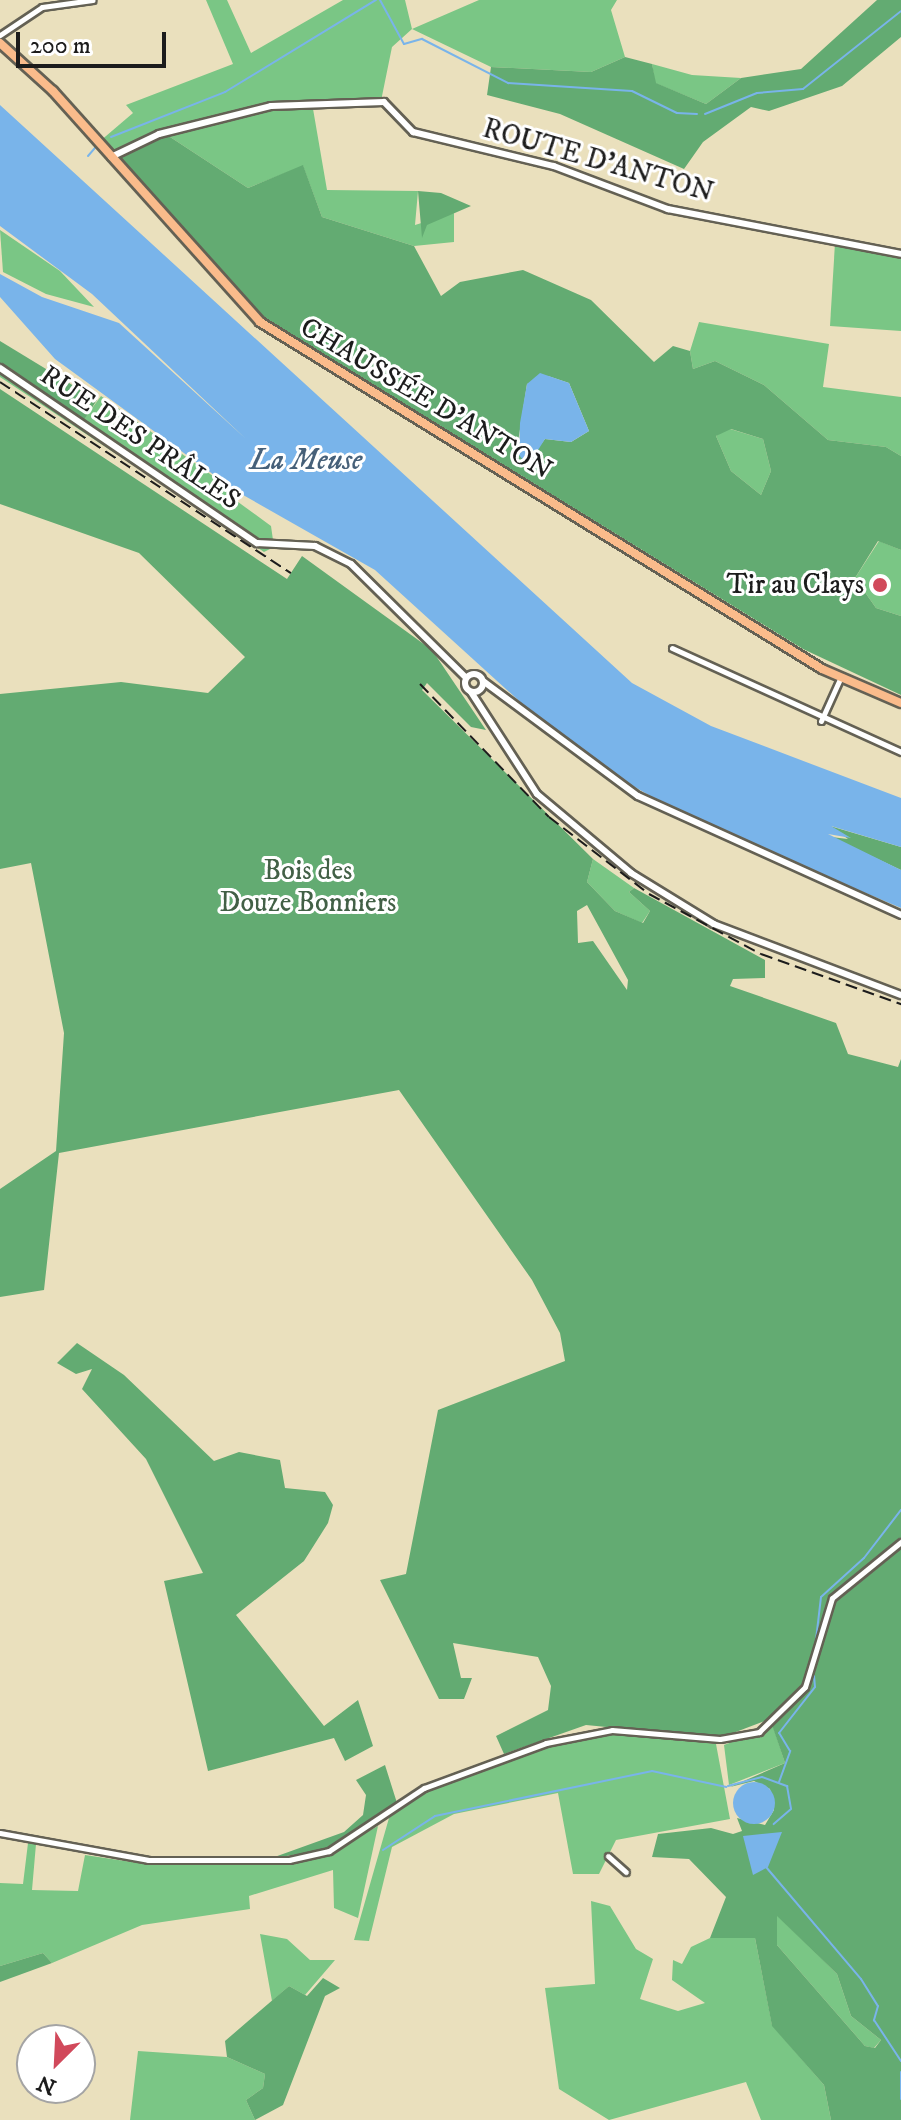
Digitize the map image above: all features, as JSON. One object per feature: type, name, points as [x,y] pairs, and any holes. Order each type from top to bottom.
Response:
[{"type":"main road","name":"CHAUSSÉE D'ANTON","points":[[0,43],[111,157],[264,325],[840,679],[901,703]]},
{"type":"street","points":[[0,35],[42,7],[93,0]]},
{"type":"street","name":"ROUTE D'ANTON","points":[[111,157],[159,134],[271,106],[384,102],[413,132],[554,166],[668,209],[901,254]]},
{"type":"street","name":"RUE DES PRÂLES","points":[[0,368],[257,543],[335,554],[420,626],[466,678]]},
{"type":"street","points":[[672,648],[821,721],[901,752]]},
{"type":"street","points":[[901,915],[638,796],[483,681],[466,678],[471,692],[537,794],[631,873],[714,924],[901,995]]},
{"type":"street","points":[[821,721],[840,679]]},
{"type":"street","points":[[471,692],[483,681]]},
{"type":"street","points":[[0,1833],[117,1856],[260,1862],[329,1851],[396,1810],[424,1788],[583,1733],[720,1739],[759,1732],[805,1687],[832,1598],[901,1542]]},
{"type":"street","points":[[608,1856],[626,1872]]},
{"type":"green space","points":[[206,0],[227,0],[251,53],[343,0],[405,0],[412,29],[392,47],[381,101],[312,103],[327,190],[418,191],[415,225],[454,213],[454,242],[414,246],[322,217],[303,166],[248,188],[164,133],[115,154],[99,142],[133,113],[126,105],[233,64]]},
{"type":"green space","points":[[479,0],[617,0],[611,10],[625,57],[591,72],[491,67],[412,29]]},
{"type":"green space","points":[[877,0],[901,0],[901,37],[842,86],[769,111],[751,107],[703,142],[684,169],[560,114],[487,95],[491,67],[591,72],[625,57],[652,64],[656,83],[706,104],[741,78],[801,69]]},
{"type":"green space","points":[[652,64],[692,75],[741,78],[706,104],[655,83]]},
{"type":"green space","points":[[164,133],[248,188],[303,165],[322,217],[414,246],[441,296],[460,282],[523,270],[591,300],[654,362],[673,346],[690,351],[693,369],[715,361],[764,385],[828,440],[886,447],[901,456],[901,550],[878,541],[855,578],[876,608],[901,616],[901,695],[803,649],[265,318],[119,157]],"holes":[[[548,376],[569,383],[589,431],[571,442],[545,439],[525,465],[518,442],[527,384]],[[731,429],[763,439],[771,471],[761,495],[731,471],[716,436]]]},
{"type":"green space","points":[[418,191],[441,193],[471,206],[427,225],[422,238]]},
{"type":"green space","points":[[0,230],[60,271],[94,307],[46,294],[3,272]]},
{"type":"green space","points":[[835,243],[901,255],[901,331],[830,326]]},
{"type":"green space","points":[[699,322],[829,344],[823,387],[901,397],[901,456],[886,447],[828,440],[764,385],[715,361],[693,369],[690,351]]},
{"type":"green space","points":[[0,341],[97,400],[80,426],[0,368]]},
{"type":"green space","points":[[0,368],[79,426],[101,396],[238,494],[234,499],[271,526],[274,547],[264,552],[0,377]]},
{"type":"green space","name":"Bois des Douze Bonniers","points":[[0,389],[287,579],[302,556],[432,650],[486,730],[471,727],[427,683],[422,690],[593,859],[587,882],[615,911],[643,923],[650,911],[629,892],[634,888],[765,960],[765,978],[733,979],[730,986],[836,1023],[848,1054],[898,1067],[901,1059],[901,2120],[831,2120],[824,2085],[772,2026],[755,1938],[710,1938],[726,1897],[689,1859],[652,1857],[658,1834],[711,1828],[733,1834],[742,1831],[737,1818],[765,1825],[774,1810],[770,1789],[754,1781],[730,1787],[785,1763],[770,1719],[720,1738],[586,1725],[504,1754],[496,1736],[548,1710],[551,1686],[538,1657],[453,1643],[461,1678],[472,1678],[464,1699],[439,1699],[380,1580],[406,1574],[438,1410],[565,1361],[560,1333],[532,1280],[399,1090],[59,1153],[44,1290],[0,1297],[0,1189],[56,1151],[64,1033],[31,863],[0,869],[0,694],[121,682],[208,693],[245,657],[139,553],[0,504]],"holes":[[[587,905],[628,980],[627,990],[593,941],[578,943],[577,911]],[[777,1916],[837,1974],[851,2016],[881,2040],[875,2048],[865,2046],[777,1945]]]},
{"type":"green space","name":"Tir au Clays","points":[[727,428],[763,439],[771,471],[761,495],[731,471],[716,436]]},
{"type":"green space","name":"Tir au Clays","points":[[879,541],[901,550],[901,616],[876,608],[855,578]]},
{"type":"green space","points":[[830,826],[901,847],[901,870],[831,837],[848,839]]},
{"type":"green space","points":[[593,859],[634,888],[629,892],[650,911],[642,923],[615,911],[587,882]]},
{"type":"green space","points":[[77,1343],[124,1375],[214,1461],[239,1452],[280,1460],[285,1488],[325,1492],[333,1505],[328,1523],[304,1561],[236,1615],[324,1726],[358,1700],[373,1746],[345,1761],[334,1738],[208,1771],[164,1581],[203,1573],[146,1459],[82,1389],[92,1369],[76,1374],[57,1363]]},
{"type":"green space","points":[[773,1726],[785,1763],[729,1785],[724,1745]]},
{"type":"green space","points":[[620,1732],[716,1744],[730,1819],[616,1840],[599,1874],[573,1874],[558,1793],[454,1814],[392,1847],[369,1941],[354,1940],[389,1818],[418,1794],[549,1744]]},
{"type":"green space","points":[[385,1765],[397,1803],[327,1849],[269,1859],[344,1832],[363,1815],[366,1795],[356,1780]]},
{"type":"green space","points":[[378,1826],[358,1918],[334,1908],[333,1870],[249,1896],[250,1909],[142,1925],[52,1963],[43,1953],[0,1966],[0,1883],[23,1884],[28,1843],[36,1844],[32,1890],[78,1891],[85,1855],[145,1864],[229,1858],[282,1865],[329,1853]]},
{"type":"green space","points":[[591,1901],[610,1906],[636,1949],[653,1959],[640,1999],[678,2011],[705,2003],[672,1980],[673,1960],[682,1964],[691,1947],[710,1938],[755,1938],[772,2025],[824,2085],[831,2120],[761,2120],[746,2082],[609,2120],[559,2089],[545,1988],[595,1984]]},
{"type":"green space","points":[[777,1915],[837,1974],[851,2016],[881,2040],[874,2048],[865,2046],[777,1945]]},
{"type":"green space","points":[[260,1934],[287,1939],[310,1960],[335,1960],[305,1995],[289,1986],[272,2001]]},
{"type":"green space","points":[[43,1953],[52,1963],[0,1982],[0,1966]]},
{"type":"green space","points":[[323,1978],[340,1988],[325,1996],[283,2105],[255,2120],[246,2100],[263,2088],[265,2074],[227,2057],[225,2041],[289,1986],[307,1996]]},
{"type":"green space","points":[[138,2051],[227,2057],[265,2074],[263,2088],[246,2100],[255,2120],[130,2120]]},
{"type":"water","name":"La Meuse","points":[[0,105],[632,683],[711,726],[901,798],[901,847],[831,826],[851,838],[828,834],[901,870],[901,908],[689,818],[619,778],[550,729],[375,570],[236,491],[55,359],[0,297],[0,274],[42,297],[119,323],[246,439],[92,294],[0,226]]},
{"type":"water","points":[[540,373],[569,383],[589,431],[571,442],[545,439],[528,466],[519,455],[520,423],[527,384]]},
{"type":"water","points":[[754,1782],[769,1788],[775,1803],[769,1818],[754,1824],[739,1818],[733,1803],[739,1788]]},
{"type":"water","points":[[782,1832],[768,1867],[753,1875],[743,1836]]},
{"type":"waterway","points":[[111,137],[225,92],[376,0]]},
{"type":"waterway","points":[[380,0],[404,44],[422,39],[508,83],[632,91],[677,113],[697,114]]},
{"type":"waterway","points":[[705,114],[757,93],[803,89],[901,11]]},
{"type":"waterway","points":[[88,156],[95,148]]},
{"type":"waterway","points":[[815,1648],[821,1597],[864,1558],[901,1510]]},
{"type":"waterway","points":[[779,1782],[790,1751],[779,1733],[815,1687],[814,1676]]},
{"type":"waterway","points":[[383,1850],[435,1816],[652,1771],[726,1787]]},
{"type":"waterway","points":[[728,1786],[762,1777],[787,1786],[791,1809],[774,1824]]},
{"type":"waterway","points":[[766,1867],[861,1979],[878,2006],[874,2020],[901,2061]]},
{"type":"waterway","points":[[901,2072],[901,2099]]},
{"type":"railway","points":[[0,382],[291,573]]},
{"type":"railway","points":[[420,684],[549,817],[649,894],[761,954],[901,1004]]},
{"type":"place","name":"Tir au Clays","points":[[880,585]]}]
